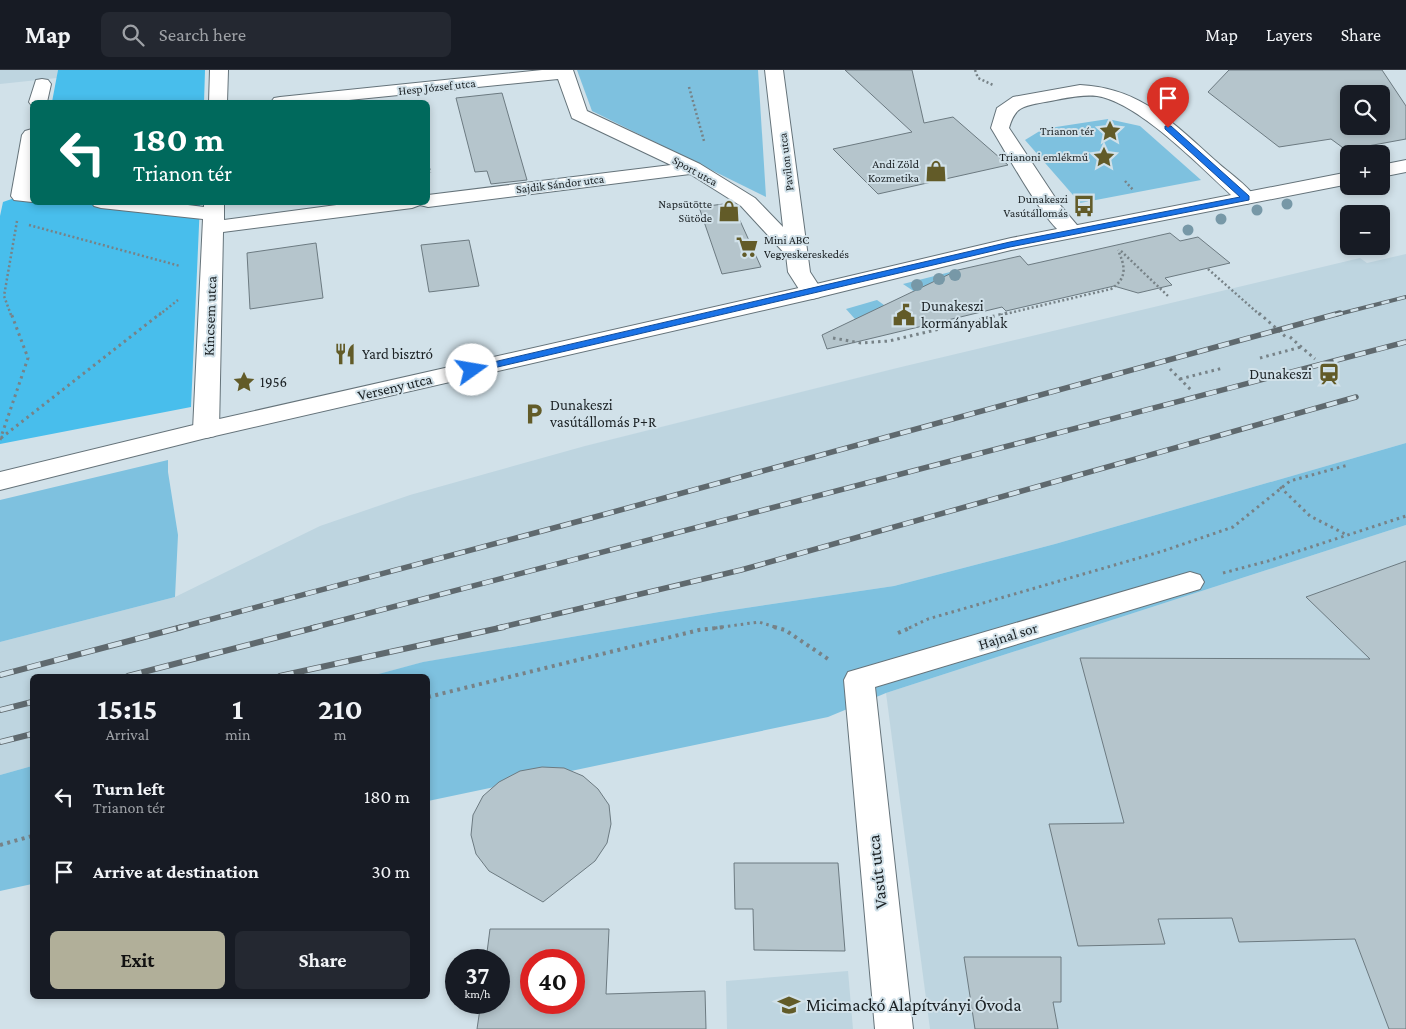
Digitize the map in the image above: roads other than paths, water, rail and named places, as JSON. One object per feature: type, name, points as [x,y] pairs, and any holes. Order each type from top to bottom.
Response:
[{"type":"street","points":[[218,100],[219,70]]},
{"type":"street","name":"Pavilon utca","points":[[774,70],[797,254]]},
{"type":"street","name":"Sport utca","points":[[564,71],[579,114],[693,168],[748,202],[797,254]]},
{"type":"street","name":"Hesp József utca","points":[[298,100],[564,71]]},
{"type":"street","points":[[38,100],[42,84]]},
{"type":"street","points":[[1072,231],[1052,209],[1000,128],[1004,112],[1019,101],[1080,90],[1100,91],[1128,100],[1155,117],[1246,198]]},
{"type":"street","points":[[27,196],[30,159]]},
{"type":"street","points":[[1390,169],[1406,166]]},
{"type":"street","name":"Sajdik Sándor utca","points":[[430,201],[693,168]]},
{"type":"street","name":"Verseny utca","points":[[0,481],[206,430],[1072,231],[1340,180]]},
{"type":"street","points":[[129,205],[214,214],[362,205]]},
{"type":"street","name":"Kincsem utca","points":[[206,430],[214,214]]},
{"type":"street","points":[[797,254],[798,272],[812,292]]},
{"type":"street","name":"Hajnal sor","points":[[861,715],[859,680],[1190,582]]},
{"type":"street","name":"Vasút utca","points":[[861,715],[894,1029]]},
{"type":"railway","points":[[1335,315],[1406,297]]},
{"type":"railway","points":[[178,628],[591,518],[1340,313]]},
{"type":"railway","points":[[312,628],[1406,342]]},
{"type":"railway","points":[[498,628],[741,570],[1356,397]]},
{"type":"railway","points":[[0,675],[182,627]]},
{"type":"railway","points":[[136,674],[317,627]]},
{"type":"railway","points":[[289,674],[504,627]]},
{"type":"railway","points":[[0,710],[30,702]]},
{"type":"railway","points":[[0,742],[30,734]]},
{"type":"place","name":"Trianon tér","points":[[1110,131]]},
{"type":"place","name":"Trianoni emlékmű","points":[[1104,157]]},
{"type":"place","name":"Andi Zöld Kozmetika","points":[[936,171]]},
{"type":"place","name":"Dunakeszi Vasútállomás","points":[[1084,206]]},
{"type":"place","name":"Napsütötte Sütöde","points":[[729,211]]},
{"type":"place","name":"Mini ABC Vegyeskereskedés","points":[[747,247]]},
{"type":"place","name":"Dunakeszi kormányablak","points":[[904,315]]},
{"type":"place","name":"Yard bisztró","points":[[345,354]]},
{"type":"place","name":"Dunakeszi","points":[[1329,374]]},
{"type":"place","name":"1956","points":[[244,382]]},
{"type":"place","name":"Dunakeszi vasútállomás P+R","points":[[534,414]]},
{"type":"place","name":"Micimackó Alapítványi Óvoda","points":[[789,1005]]}]
